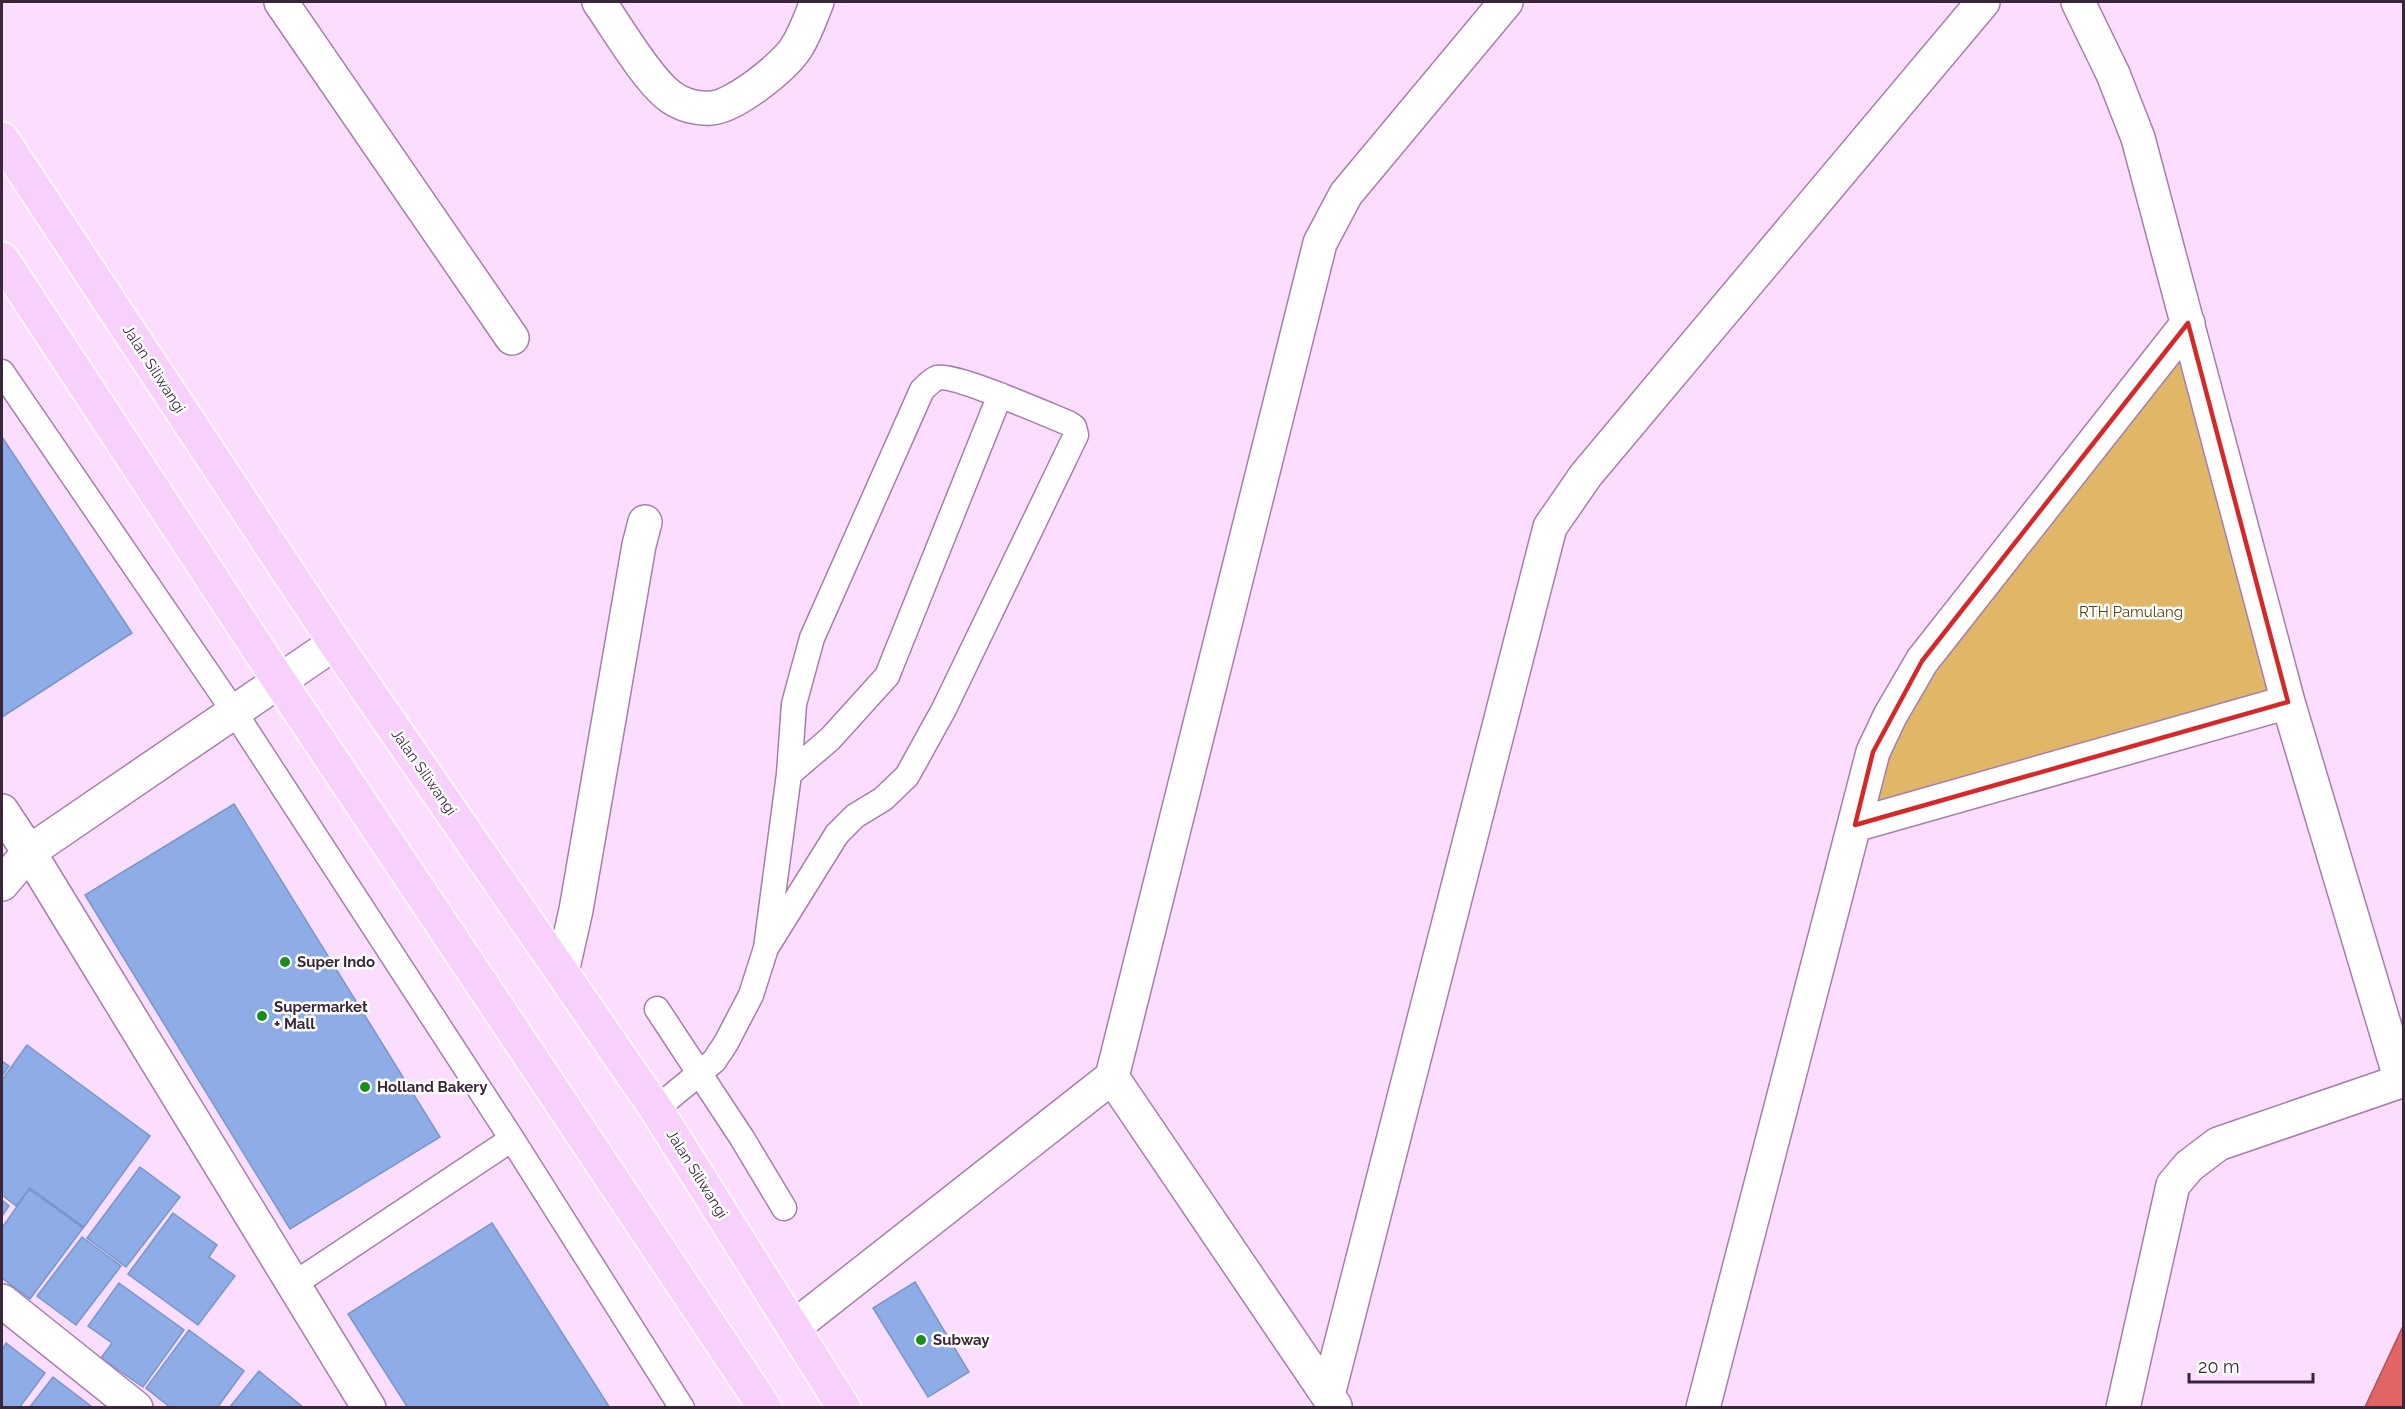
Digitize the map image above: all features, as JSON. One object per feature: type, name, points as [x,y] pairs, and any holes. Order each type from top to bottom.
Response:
[{"type":"main road","name":"Jalan Siliwangi","points":[[2,139],[335,643],[656,1109],[844,1407]]},
{"type":"main road","points":[[2,259],[280,682],[765,1407]]},
{"type":"street","points":[[281,2],[512,338]]},
{"type":"street","points":[[599,2],[654,80],[671,97],[692,107],[713,108],[734,100],[763,81],[796,48],[817,2]]},
{"type":"street","points":[[794,1327],[1112,1077],[1320,243],[1346,194],[1506,2]]},
{"type":"street","points":[[1332,1401],[1550,527],[1586,475],[1983,2]]},
{"type":"street","points":[[2078,2],[2113,74],[2138,138],[2288,702],[2402,1080],[2218,1144],[2189,1166],[2174,1185],[2123,1407]]},
{"type":"street","points":[[1703,1407],[1873,752],[1890,716],[1922,661],[2188,323]]},
{"type":"street","points":[[562,972],[576,910],[639,545],[645,522]]},
{"type":"street","points":[[2,884],[29,852],[335,643]]},
{"type":"street","points":[[1855,825],[2288,702]]},
{"type":"street","points":[[2,811],[369,1407]]},
{"type":"street","points":[[1112,1077],[1332,1401]]},
{"type":"street","points":[[2,1301],[136,1407]]},
{"type":"lane","points":[[2,373],[235,713],[512,1139],[682,1407]]},
{"type":"lane","points":[[656,1109],[714,1060],[751,995],[766,948],[789,774],[794,704],[812,638],[922,390],[937,378],[947,378],[1000,395],[1068,423],[1074,427],[1076,435],[944,709],[907,776],[883,799],[855,816],[837,834],[766,948]]},
{"type":"lane","points":[[789,774],[830,740],[887,676],[1000,395]]},
{"type":"lane","points":[[657,1009],[784,1208]]},
{"type":"lane","points":[[294,1284],[512,1139]]},
{"type":"highlighted area","points":[[2188,323],[2288,702],[1855,825],[1873,752],[1922,661]]},
{"type":"green space","name":"RTH Pamulang","points":[[2188,323],[2288,702],[1855,825],[1890,716]]},
{"type":"shaded area","points":[[2403,1326],[2403,1407],[2365,1407]]},
{"type":"building","points":[[2,437],[132,633],[2,717]]},
{"type":"building","name":"Supermarket + Mall","points":[[234,804],[440,1137],[290,1229],[85,895]]},
{"type":"building","points":[[27,1045],[150,1136],[84,1227],[30,1188],[16,1206],[2,1195],[2,1080]]},
{"type":"building","points":[[2,1061],[9,1066],[2,1076]]},
{"type":"building","points":[[140,1167],[180,1197],[126,1267],[87,1238]]},
{"type":"building","points":[[29,1189],[83,1228],[30,1299],[2,1278],[2,1228]]},
{"type":"building","points":[[2,1200],[9,1206],[2,1216]]},
{"type":"building","points":[[173,1213],[217,1245],[209,1257],[235,1276],[198,1325],[128,1274]]},
{"type":"building","points":[[492,1223],[610,1408],[408,1408],[348,1314]]},
{"type":"building","points":[[82,1237],[121,1266],[76,1325],[37,1296]]},
{"type":"building","name":"Subway","points":[[915,1282],[969,1372],[928,1397],[873,1308]]},
{"type":"building","points":[[119,1283],[184,1330],[143,1387],[101,1358],[112,1343],[88,1326]]},
{"type":"building","points":[[189,1330],[244,1371],[217,1408],[171,1408],[146,1388]]},
{"type":"building","points":[[6,1343],[45,1373],[19,1408],[2,1408],[2,1350]]},
{"type":"building","points":[[259,1371],[304,1408],[229,1408]]},
{"type":"building","points":[[53,1377],[91,1406],[91,1408],[29,1408]]},
{"type":"place","name":"Super Indo","points":[[285,962]]},
{"type":"place","name":"Supermarket + Mall","points":[[262,1016]]},
{"type":"place","name":"Holland Bakery","points":[[365,1087]]},
{"type":"place","name":"Subway","points":[[921,1340]]}]
